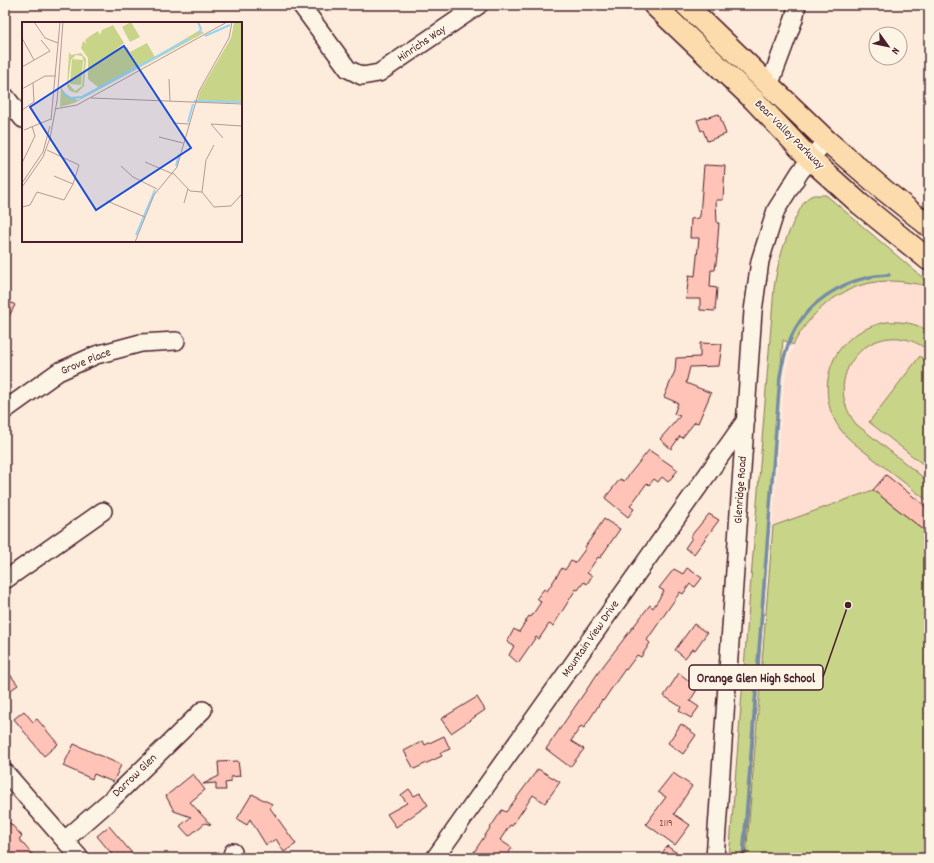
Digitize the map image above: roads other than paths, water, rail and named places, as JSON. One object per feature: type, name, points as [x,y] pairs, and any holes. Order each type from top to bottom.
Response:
[{"type":"main road","name":"Bear Valley Parkway","points":[[654,5],[754,100],[810,159],[860,204],[929,260]]},
{"type":"main road","name":"Bear Valley Parkway","points":[[686,5],[826,140],[878,186],[929,226]]},
{"type":"street","name":"Hinrichs Way","points":[[301,5],[348,70],[362,76],[379,73],[479,5]]},
{"type":"street","points":[[769,86],[794,19],[797,5]]},
{"type":"street","points":[[6,100],[22,117]]},
{"type":"street","name":"Glenridge Road","points":[[715,858],[753,311],[760,262],[776,210],[810,159],[826,140]]},
{"type":"street","name":"Grove Place","points":[[5,410],[58,372],[96,355],[141,343],[176,341]]},
{"type":"street","name":"Mountain View Drive","points":[[435,858],[746,420]]},
{"type":"street","points":[[5,580],[103,512]]},
{"type":"street","name":"Darrow Glen","points":[[65,840],[113,798],[203,710]]},
{"type":"street","points":[[5,772],[80,858]]},
{"type":"waterway","points":[[743,858],[780,377],[783,361],[792,335],[799,322],[820,300],[845,285],[874,276],[889,275]]},
{"type":"waterway","points":[[5,759],[13,769]]},
{"type":"place","name":"Orange Glen High School","points":[[848,605]]}]
